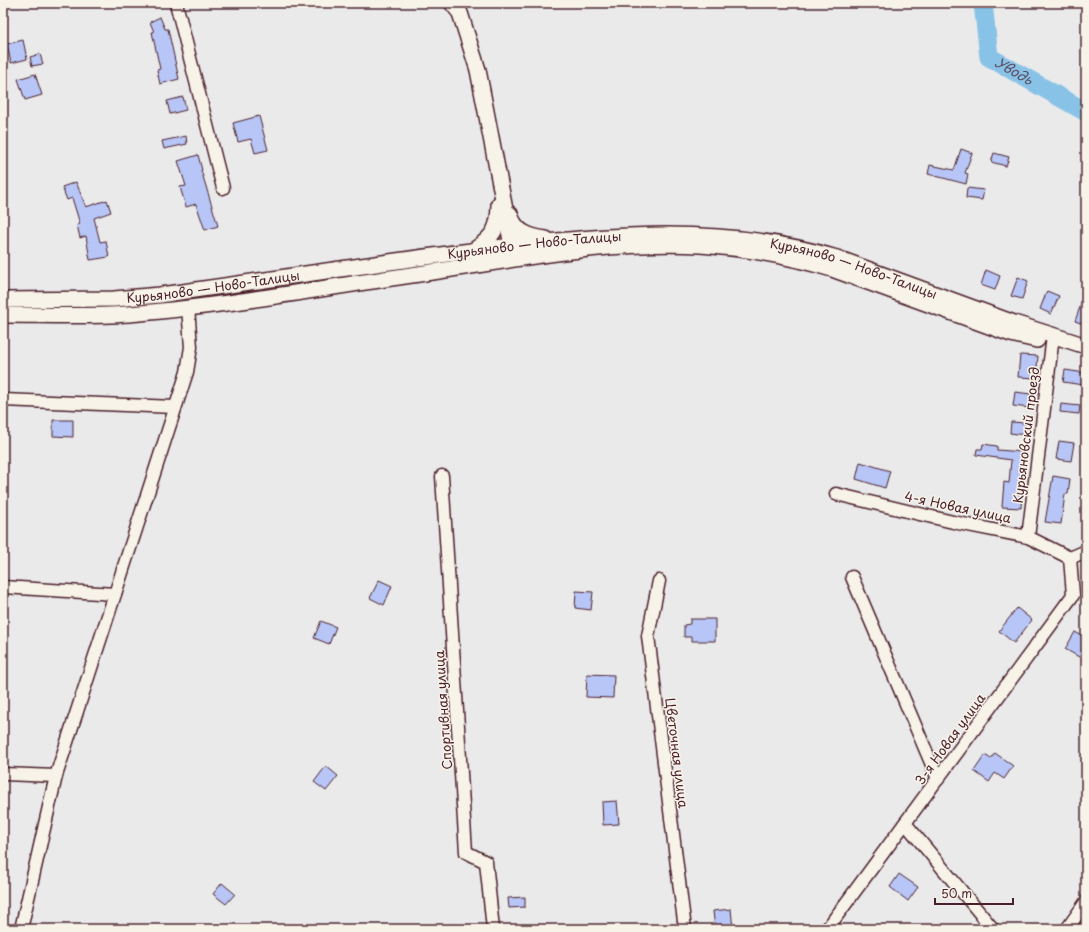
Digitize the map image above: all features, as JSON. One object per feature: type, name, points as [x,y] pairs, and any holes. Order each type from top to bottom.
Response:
[{"type":"main road","points":[[452,3],[460,13],[478,70],[513,254]]},
{"type":"main road","points":[[499,179],[511,217],[521,232],[536,238],[577,240]]},
{"type":"main road","points":[[473,251],[487,242],[496,227],[499,216],[499,179]]},
{"type":"main road","name":"Курьяново — Ново-Талицы","points":[[3,315],[128,314],[188,307],[513,254],[577,240],[661,234],[700,234],[782,244],[836,258],[1052,340]]},
{"type":"main road","name":"Курьяново — Ново-Талицы","points":[[3,300],[114,299],[160,295],[473,251],[513,254],[662,245],[707,246],[781,255],[832,269],[1011,334],[1052,340]]},
{"type":"main road","points":[[1052,340],[1086,346]]},
{"type":"main road","points":[[1052,340],[1086,354]]},
{"type":"street","points":[[176,3],[223,188]]},
{"type":"street","points":[[21,929],[56,776],[187,372],[191,347],[188,307]]},
{"type":"street","name":"Курьяновский проезд","points":[[1028,537],[1052,340]]},
{"type":"street","points":[[3,400],[175,407]]},
{"type":"street","name":"Спортивная улица","points":[[442,476],[466,852],[486,862],[493,929]]},
{"type":"street","name":"4-я Новая улица","points":[[836,494],[953,522],[1028,537],[1070,558]]},
{"type":"street","points":[[1070,558],[1086,551]]},
{"type":"street","name":"3-я Новая улица","points":[[827,929],[1073,596],[1070,558]]},
{"type":"street","points":[[852,577],[938,779]]},
{"type":"street","name":"Цветочная улица","points":[[660,581],[648,636],[685,929]]},
{"type":"street","points":[[3,587],[115,594]]},
{"type":"street","points":[[3,774],[56,776]]},
{"type":"street","points":[[905,824],[994,929]]},
{"type":"street","points":[[1067,929],[1086,902]]},
{"type":"building","points":[[160,17],[165,29],[168,29],[179,79],[160,84],[157,70],[160,69],[152,32],[154,32],[150,22]]},
{"type":"building","points":[[23,40],[27,59],[11,63],[7,44]]},
{"type":"building","points":[[40,54],[43,64],[32,66],[30,57]]},
{"type":"building","points":[[35,74],[42,95],[25,100],[18,79]]},
{"type":"building","points":[[183,97],[186,110],[170,114],[167,101]]},
{"type":"building","points":[[259,116],[268,150],[255,153],[251,139],[238,142],[233,123]]},
{"type":"building","points":[[186,136],[187,144],[164,149],[162,141]]},
{"type":"building","points":[[961,149],[972,153],[965,173],[968,174],[966,184],[928,174],[930,165],[954,170]]},
{"type":"building","points":[[994,153],[1009,157],[1006,166],[991,162]]},
{"type":"building","points":[[198,155],[218,226],[205,230],[196,204],[186,207],[180,187],[186,186],[178,161]]},
{"type":"building","points":[[76,182],[86,207],[107,200],[111,212],[94,218],[100,242],[106,241],[109,257],[90,260],[86,236],[80,238],[77,225],[80,224],[72,198],[67,200],[62,187]]},
{"type":"building","points":[[967,188],[984,190],[982,200],[966,198]]},
{"type":"building","points":[[986,270],[1000,276],[995,290],[981,285]]},
{"type":"building","points":[[1018,277],[1028,281],[1022,299],[1011,296]]},
{"type":"building","points":[[1047,291],[1059,296],[1051,314],[1040,309]]},
{"type":"building","points":[[1086,293],[1086,325],[1075,321]]},
{"type":"building","points":[[1020,355],[1038,356],[1036,378],[1018,377]]},
{"type":"building","points":[[1065,370],[1085,373],[1083,385],[1063,382]]},
{"type":"building","points":[[1015,392],[1031,394],[1029,408],[1013,406]]},
{"type":"building","points":[[1061,404],[1080,406],[1079,414],[1060,412]]},
{"type":"building","points":[[53,420],[73,420],[73,437],[53,436]]},
{"type":"building","points":[[1011,422],[1026,423],[1025,435],[1010,433]]},
{"type":"building","points":[[1059,441],[1074,443],[1071,461],[1056,459]]},
{"type":"building","points":[[983,444],[997,446],[997,450],[1024,452],[1021,508],[1002,507],[1004,482],[1009,483],[1011,460],[976,455],[977,449],[982,449]]},
{"type":"building","points":[[860,462],[890,471],[885,488],[856,479]]},
{"type":"building","points":[[1053,476],[1070,479],[1068,494],[1065,494],[1061,524],[1045,522]]},
{"type":"building","points":[[379,580],[392,586],[384,605],[370,598]]},
{"type":"building","points":[[576,591],[593,592],[591,610],[575,608]]},
{"type":"building","points":[[1017,608],[1032,620],[1014,643],[999,631]]},
{"type":"building","points":[[690,619],[715,619],[715,641],[692,641],[692,637],[684,637],[684,625],[690,624]]},
{"type":"building","points":[[321,621],[336,627],[329,644],[314,638]]},
{"type":"building","points":[[1075,632],[1086,638],[1086,645],[1079,657],[1065,649]]},
{"type":"building","points":[[587,674],[614,675],[613,698],[586,697]]},
{"type":"building","points":[[995,753],[1013,766],[1004,779],[995,773],[989,782],[974,771],[985,755],[991,759]]},
{"type":"building","points":[[326,766],[338,776],[326,791],[314,782]]},
{"type":"building","points":[[617,801],[619,824],[603,825],[602,802]]},
{"type":"building","points":[[899,874],[918,887],[908,901],[890,887]]},
{"type":"building","points":[[222,883],[235,894],[226,904],[213,894]]},
{"type":"building","points":[[525,897],[525,907],[509,908],[508,898]]},
{"type":"building","points":[[731,909],[733,929],[715,929],[713,911]]},
{"type":"waterway","name":"Уводь","points":[[983,3],[989,57],[1086,112]]}]
